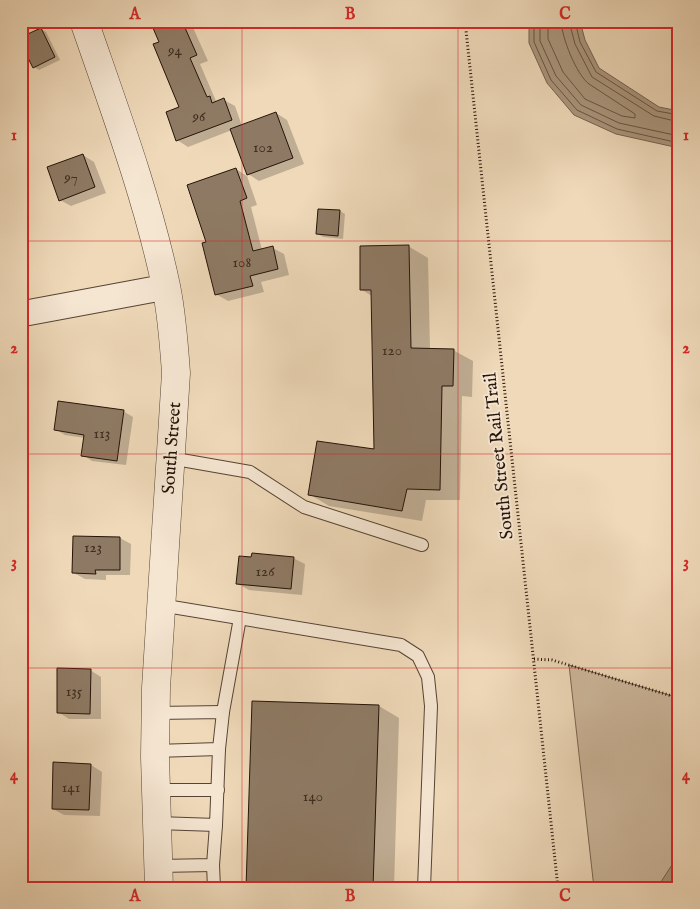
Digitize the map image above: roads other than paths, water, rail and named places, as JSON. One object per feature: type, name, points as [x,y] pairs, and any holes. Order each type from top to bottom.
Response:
[{"type":"street","name":"South Street","points":[[84,21],[151,226],[166,287],[173,332],[176,373],[160,605],[156,713],[159,877]]},
{"type":"street","points":[[21,314],[166,287]]},
{"type":"lane","points":[[170,458],[250,472],[304,507],[422,545]]},
{"type":"lane","points":[[160,605],[401,645],[418,656],[428,676],[431,706],[424,888]]},
{"type":"lane","points":[[214,888],[213,865],[219,748],[223,712],[240,618]]},
{"type":"lane","points":[[156,713],[223,712]]},
{"type":"lane","points":[[156,751],[219,748]]},
{"type":"lane","points":[[156,790],[218,790]]},
{"type":"lane","points":[[157,822],[216,825]]},
{"type":"lane","points":[[159,877],[213,865]]},
{"type":"water","points":[[529,21],[580,21],[585,40],[599,68],[659,107],[679,111],[679,148],[616,134],[574,115],[547,83],[529,43]]},
{"type":"water","points":[[679,854],[679,888],[657,888]]}]
